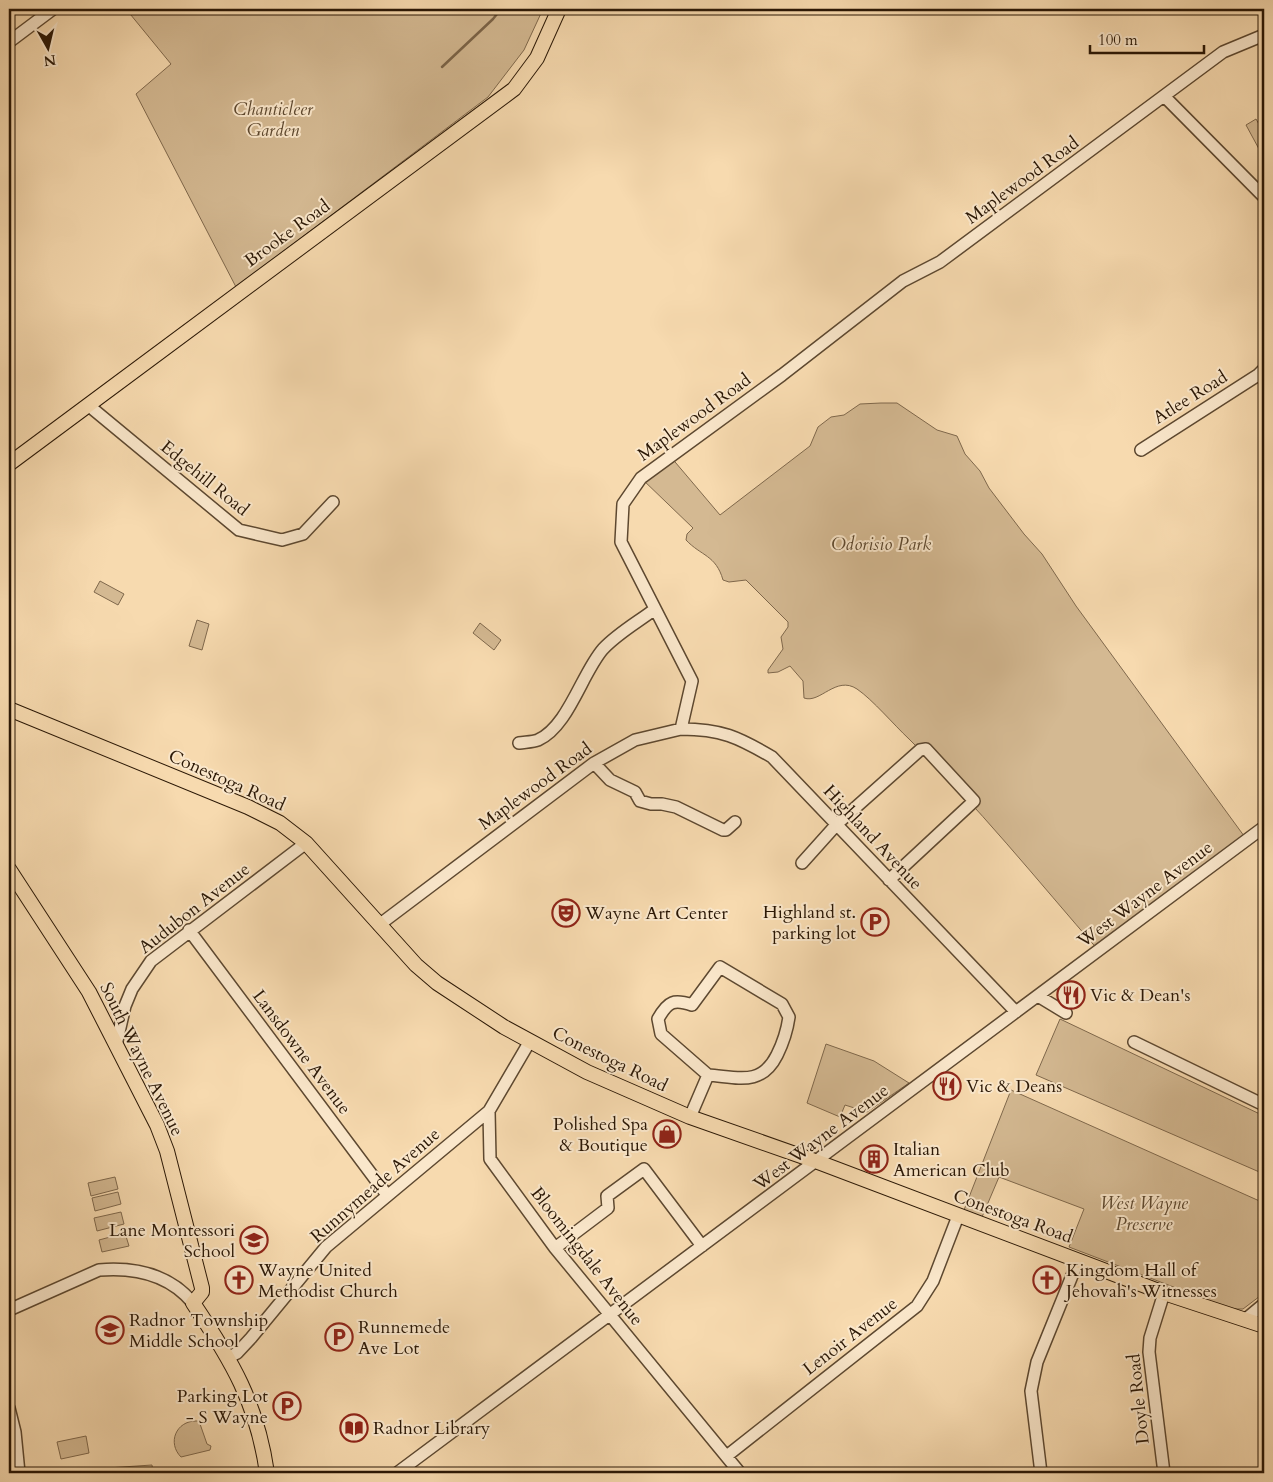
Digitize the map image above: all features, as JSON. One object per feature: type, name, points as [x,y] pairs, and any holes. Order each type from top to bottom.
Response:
[{"type":"main road","name":"Brooke Road","points":[[9,464],[514,90],[537,58],[559,9]]},
{"type":"main road","name":"Conestoga Road","points":[[9,709],[255,810],[280,823],[306,843],[379,925],[437,984],[504,1027],[587,1072],[690,1117],[818,1162],[1164,1293],[1264,1326]]},
{"type":"main road","name":"South Wayne Avenue","points":[[9,868],[89,992],[157,1125],[167,1151],[202,1288],[202,1292],[193,1303]]},
{"type":"main road","points":[[193,1303],[229,1357],[252,1406],[267,1473]]},
{"type":"street","points":[[9,42],[53,9]]},
{"type":"street","name":"Maplewood Road","points":[[379,925],[489,840],[534,809],[594,763],[635,740],[681,729],[692,681],[621,542],[623,504],[640,478],[782,375],[903,281],[940,262],[1165,97],[1223,52],[1264,35]]},
{"type":"street","points":[[1165,97],[1264,197]]},
{"type":"street","name":"Atlee Road","points":[[1141,450],[1262,376]]},
{"type":"street","name":"Edgehill Road","points":[[88,405],[239,530],[282,540],[302,534],[333,502]]},
{"type":"street","points":[[519,743],[539,740],[553,728],[565,714],[603,649],[655,609]]},
{"type":"street","name":"Highland Avenue","points":[[681,729],[708,729],[740,738],[772,757],[1016,1012]]},
{"type":"street","points":[[802,863],[837,824],[920,750],[926,749],[974,801],[889,880]]},
{"type":"street","points":[[594,763],[610,780],[635,792],[640,801],[676,807],[723,830],[726,830],[735,822]]},
{"type":"street","name":"West Wayne Avenue","points":[[397,1473],[818,1162],[1264,827]]},
{"type":"street","name":"Audubon Avenue","points":[[116,1045],[125,1006],[141,974],[151,961],[189,930],[306,843]]},
{"type":"street","name":"Lansdowne Avenue","points":[[189,930],[387,1195]]},
{"type":"street","points":[[720,967],[782,1004],[789,1017],[784,1040],[767,1071],[749,1078],[708,1075],[661,1034],[658,1019],[672,1001],[678,1000],[692,1005],[720,967]]},
{"type":"street","points":[[1038,996],[1066,1013]]},
{"type":"street","points":[[489,1111],[530,1041]]},
{"type":"street","points":[[1134,1042],[1264,1105]]},
{"type":"street","points":[[690,1117],[708,1075]]},
{"type":"street","name":"Runnymeade Avenue","points":[[229,1357],[237,1353],[251,1338],[326,1247],[489,1111]]},
{"type":"street","name":"Bloomingdale Avenue","points":[[489,1111],[490,1159],[555,1248],[728,1455],[740,1473]]},
{"type":"street","points":[[555,1248],[608,1208],[607,1196],[644,1169],[702,1246]]},
{"type":"street","name":"Lenoir Avenue","points":[[728,1455],[917,1306],[933,1281],[958,1216]]},
{"type":"street","points":[[1041,1473],[1031,1391],[1037,1362],[1078,1260]]},
{"type":"street","points":[[9,1310],[99,1270],[112,1269],[134,1270],[158,1276],[177,1287],[193,1303]]},
{"type":"street","name":"Doyle Road","points":[[1164,1293],[1150,1338],[1149,1352],[1164,1473]]},
{"type":"street","points":[[1246,1319],[1264,1304]]},
{"type":"street","points":[[9,1408],[14,1458],[19,1473]]},
{"type":"green space","name":"Chanticleer Garden","points":[[126,9],[543,9],[524,50],[488,97],[236,287],[136,94],[171,64]]},
{"type":"green space","points":[[1256,119],[1264,133],[1264,146],[1259,149],[1246,125]]},
{"type":"green space","name":"Odorisio Park","points":[[897,403],[937,430],[957,436],[965,454],[980,471],[989,488],[1024,534],[1042,554],[1076,606],[1247,840],[1099,951],[959,790],[863,694],[857,689],[842,685],[816,697],[804,698],[803,681],[790,666],[778,672],[768,673],[768,670],[783,649],[781,637],[788,627],[788,622],[746,580],[729,582],[723,580],[716,565],[686,540],[687,534],[693,528],[641,478],[670,456],[720,515],[810,446],[818,427],[831,417],[844,415],[860,404]]},
{"type":"green space","points":[[100,581],[124,594],[118,605],[94,592]]},
{"type":"green space","points":[[197,620],[209,624],[202,650],[189,646]]},
{"type":"green space","points":[[480,623],[501,640],[494,650],[473,633]]},
{"type":"green space","points":[[1060,1019],[1264,1116],[1264,1174],[1036,1075]]},
{"type":"green space","points":[[826,1044],[874,1061],[909,1083],[867,1112],[845,1105],[840,1117],[807,1103]]},
{"type":"green space","name":"West Wayne Preserve","points":[[1011,1090],[1264,1203],[1264,1293],[1243,1309],[1231,1309],[1069,1247],[1084,1209],[999,1177],[982,1217],[964,1210]]},
{"type":"green space","points":[[115,1177],[118,1189],[91,1196],[88,1183]]},
{"type":"green space","points":[[118,1192],[121,1204],[95,1211],[92,1198]]},
{"type":"green space","points":[[121,1212],[124,1224],[97,1231],[94,1218]]},
{"type":"green space","points":[[125,1233],[129,1246],[102,1252],[99,1240]]},
{"type":"green space","points":[[199,1421],[207,1444],[211,1446],[210,1450],[181,1457],[175,1445],[174,1439],[176,1434],[183,1425]]},
{"type":"green space","points":[[86,1436],[89,1453],[61,1459],[57,1442]]},
{"type":"green space","points":[[152,1465],[153,1473],[48,1473],[48,1472]]},
{"type":"waterway","points":[[442,67],[493,19],[501,9]]},
{"type":"place","name":"Wayne Art Center","points":[[566,913]]},
{"type":"place","name":"Highland st. parking lot","points":[[875,922]]},
{"type":"place","name":"Vic & Dean's","points":[[1071,995]]},
{"type":"place","name":"Vic & Deans","points":[[947,1086]]},
{"type":"place","name":"Polished Spa & Boutique","points":[[667,1134]]},
{"type":"place","name":"Italian American Club","points":[[874,1159]]},
{"type":"place","name":"Lane Montessori School","points":[[254,1240]]},
{"type":"place","name":"Wayne United Methodist Church","points":[[239,1280]]},
{"type":"place","name":"Kingdom Hall of Jehovah's Witnesses","points":[[1047,1280]]},
{"type":"place","name":"Radnor Township Middle School","points":[[110,1330]]},
{"type":"place","name":"Runnemede Ave Lot","points":[[339,1337]]},
{"type":"place","name":"Parking Lot - S Wayne","points":[[287,1406]]},
{"type":"place","name":"Radnor Library","points":[[354,1428]]}]
